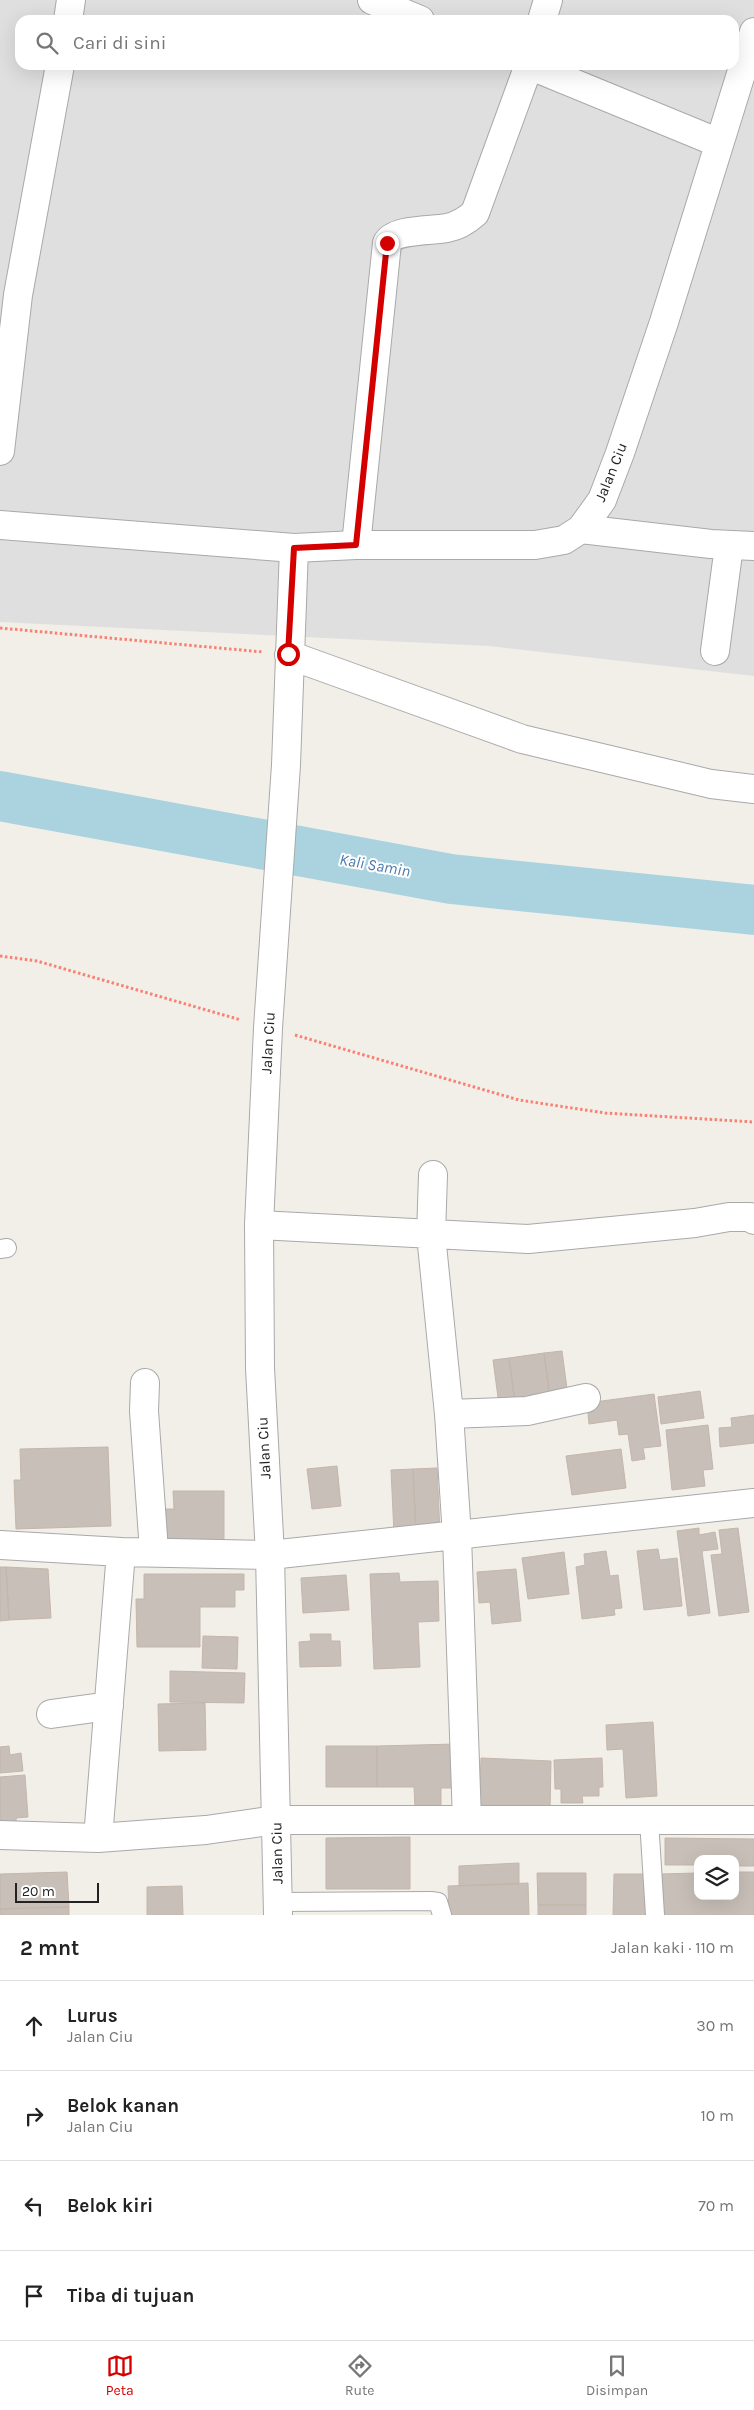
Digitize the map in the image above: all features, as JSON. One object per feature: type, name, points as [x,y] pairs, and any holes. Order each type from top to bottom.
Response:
[{"type":"street","points":[[69,15],[71,0]]},
{"type":"street","points":[[372,0],[408,15]]},
{"type":"street","points":[[544,15],[548,0]]},
{"type":"street","name":"Jalan Ciu","points":[[0,526],[294,548],[356,545],[535,545],[564,540],[581,528],[602,500],[620,454],[754,32]]},
{"type":"street","points":[[0,451],[18,295],[59,70]]},
{"type":"street","points":[[356,545],[387,243],[396,234],[448,228],[460,224],[475,213],[527,70]]},
{"type":"street","points":[[541,70],[719,143]]},
{"type":"street","points":[[581,528],[742,546],[715,651]]},
{"type":"street","points":[[294,548],[288,654],[522,739],[712,784],[754,789]]},
{"type":"street","name":"Jalan Ciu","points":[[278,1908],[270,1555],[260,1368],[259,1225],[268,1028],[286,765],[288,654]]},
{"type":"street","points":[[433,1175],[431,1235],[449,1414],[457,1536],[467,1820]]},
{"type":"street","points":[[259,1225],[431,1235],[543,1238],[695,1223],[729,1217],[750,1218],[754,1220]]},
{"type":"street","points":[[145,1383],[144,1411],[154,1551]]},
{"type":"street","points":[[449,1414],[527,1410],[586,1398]]},
{"type":"street","points":[[0,1545],[121,1552],[154,1551],[270,1555],[754,1503]]},
{"type":"street","points":[[98,1838],[121,1552]]},
{"type":"street","points":[[51,1714],[109,1706]]},
{"type":"street","points":[[0,1835],[98,1838],[206,1830],[276,1820],[754,1820]]},
{"type":"lane","points":[[649,1820],[655,1915]]},
{"type":"lane","points":[[278,1908],[431,1901],[438,1902],[442,1915]]},
{"type":"path","points":[[0,628],[288,654]]},
{"type":"path","points":[[0,956],[37,961],[518,1100],[605,1113],[754,1122]]},
{"type":"shaded area","points":[[0,0],[754,0],[754,676],[489,646],[0,622]]},
{"type":"building","points":[[562,1351],[568,1396],[550,1398],[544,1353]]},
{"type":"building","points":[[544,1353],[550,1398],[515,1403],[509,1358]]},
{"type":"building","points":[[509,1358],[515,1403],[499,1405],[493,1360]]},
{"type":"building","points":[[700,1391],[704,1418],[661,1424],[658,1397]]},
{"type":"building","points":[[654,1394],[661,1446],[643,1448],[645,1459],[632,1461],[628,1434],[619,1435],[617,1420],[589,1424],[587,1403]]},
{"type":"building","points":[[754,1415],[754,1443],[720,1447],[719,1428],[732,1427],[731,1418]]},
{"type":"building","points":[[708,1425],[713,1469],[703,1470],[705,1486],[672,1490],[666,1430]]},
{"type":"building","points":[[108,1447],[111,1526],[16,1529],[14,1480],[21,1480],[20,1449]]},
{"type":"building","points":[[621,1449],[626,1488],[572,1495],[566,1456]]},
{"type":"building","points":[[337,1466],[341,1506],[312,1509],[307,1469]]},
{"type":"building","points":[[437,1468],[440,1532],[416,1533],[413,1469]]},
{"type":"building","points":[[413,1469],[416,1533],[394,1534],[391,1470]]},
{"type":"building","points":[[173,1491],[224,1491],[224,1544],[159,1544],[158,1509],[174,1509]]},
{"type":"building","points":[[699,1528],[699,1535],[715,1532],[718,1549],[702,1551],[710,1613],[688,1616],[677,1531]]},
{"type":"building","points":[[738,1528],[749,1612],[719,1616],[711,1555],[722,1554],[719,1530]]},
{"type":"building","points":[[658,1549],[660,1560],[677,1558],[682,1606],[644,1610],[637,1551]]},
{"type":"building","points":[[606,1551],[610,1576],[618,1575],[622,1608],[614,1609],[615,1615],[582,1619],[576,1567],[585,1565],[584,1554]]},
{"type":"building","points":[[564,1552],[569,1594],[528,1599],[522,1558]]},
{"type":"building","points":[[0,1567],[6,1567],[9,1620],[0,1621]]},
{"type":"building","points":[[6,1567],[48,1569],[51,1618],[9,1620]]},
{"type":"building","points":[[516,1569],[521,1621],[492,1624],[490,1602],[479,1603],[477,1572]]},
{"type":"building","points":[[399,1573],[400,1582],[438,1581],[439,1621],[418,1622],[420,1667],[374,1669],[370,1574]]},
{"type":"building","points":[[144,1574],[244,1574],[244,1590],[235,1590],[235,1607],[200,1607],[200,1647],[137,1647],[136,1599],[144,1599]]},
{"type":"building","points":[[346,1575],[349,1610],[303,1613],[301,1578]]},
{"type":"building","points":[[310,1634],[331,1634],[331,1641],[340,1641],[341,1666],[300,1667],[299,1642],[311,1641]]},
{"type":"building","points":[[203,1636],[238,1637],[237,1669],[202,1668]]},
{"type":"building","points":[[170,1671],[245,1673],[244,1703],[170,1702]]},
{"type":"building","points":[[205,1703],[206,1750],[159,1751],[158,1704]]},
{"type":"building","points":[[653,1722],[657,1796],[626,1798],[623,1749],[607,1750],[606,1725]]},
{"type":"building","points":[[456,1744],[456,1788],[441,1788],[441,1808],[415,1808],[414,1787],[377,1787],[377,1746]]},
{"type":"building","points":[[9,1746],[10,1755],[21,1753],[23,1771],[0,1773],[0,1747]]},
{"type":"building","points":[[326,1746],[377,1746],[377,1787],[326,1787]]},
{"type":"building","points":[[481,1758],[551,1761],[550,1812],[479,1810]]},
{"type":"building","points":[[602,1758],[603,1787],[599,1787],[599,1796],[582,1796],[583,1803],[561,1803],[561,1789],[555,1789],[554,1760]]},
{"type":"building","points":[[25,1775],[28,1817],[16,1818],[17,1830],[0,1832],[0,1777]]},
{"type":"building","points":[[410,1837],[410,1889],[326,1889],[326,1838]]},
{"type":"building","points":[[665,1838],[754,1839],[754,1866],[739,1866],[739,1855],[694,1855],[694,1865],[665,1865]]},
{"type":"building","points":[[519,1863],[519,1884],[459,1886],[459,1866]]},
{"type":"building","points":[[67,1872],[69,1907],[0,1909],[0,1874]]},
{"type":"building","points":[[739,1872],[754,1872],[754,1915],[661,1915],[660,1874],[694,1873],[694,1900],[739,1900]]},
{"type":"building","points":[[537,1873],[586,1873],[586,1905],[538,1905]]},
{"type":"building","points":[[614,1874],[650,1874],[650,1915],[613,1915]]},
{"type":"building","points":[[528,1883],[529,1915],[449,1915],[448,1886]]},
{"type":"building","points":[[182,1886],[183,1915],[147,1915],[147,1887]]},
{"type":"building","points":[[538,1905],[586,1905],[586,1915],[538,1915]]},
{"type":"building","points":[[69,1907],[69,1915],[0,1915],[0,1909]]},
{"type":"waterway","name":"Kali Samin","points":[[0,796],[451,879],[754,910]]},
{"type":"route","points":[[288,654],[294,548],[356,545],[387,243]]}]
